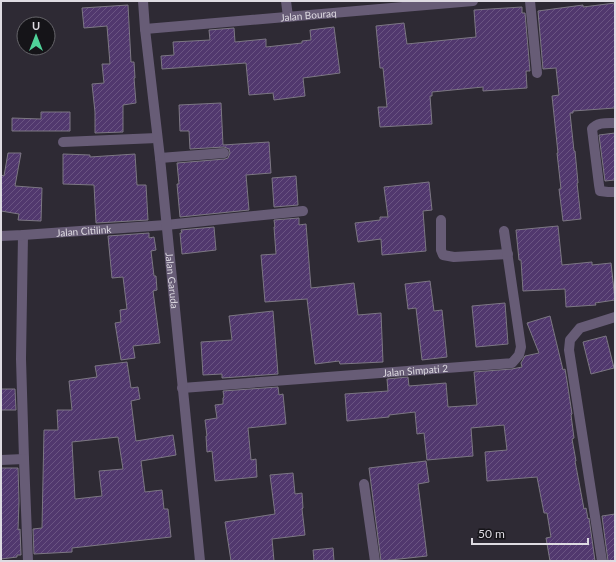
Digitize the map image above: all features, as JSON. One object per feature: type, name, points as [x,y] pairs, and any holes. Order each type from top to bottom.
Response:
[{"type":"street","name":"Jalan Garuda","points":[[144,1],[145,29],[160,158],[200,561]]},
{"type":"street","points":[[286,1],[288,17]]},
{"type":"street","name":"Jalan Bouraq","points":[[145,29],[288,17],[420,3],[473,1]]},
{"type":"street","points":[[530,1],[537,73]]},
{"type":"street","points":[[615,123],[598,124],[592,129],[598,185],[600,191],[615,192]]},
{"type":"street","points":[[63,142],[157,138]]},
{"type":"street","points":[[160,158],[224,153]]},
{"type":"street","name":"Jalan Citilink","points":[[1,236],[166,224],[303,211]]},
{"type":"street","points":[[440,220],[440,250],[443,255],[454,257],[508,254]]},
{"type":"street","name":"Jalan Simpati 2","points":[[182,388],[512,363],[519,355],[521,347],[504,231]]},
{"type":"street","points":[[23,235],[21,360],[28,561]]},
{"type":"street","points":[[602,561],[569,350],[570,340],[580,328],[615,317]]},
{"type":"street","points":[[1,460],[24,459]]},
{"type":"street","points":[[364,484],[375,561]]},
{"type":"building","points":[[615,3],[615,108],[573,111],[573,113],[570,113],[581,219],[563,221],[552,96],[559,95],[556,68],[543,69],[538,11],[583,5],[583,7]]},
{"type":"building","points":[[128,5],[131,62],[134,62],[136,103],[123,105],[123,132],[95,133],[95,112],[92,84],[104,83],[102,64],[110,64],[107,26],[84,28],[82,8]]},
{"type":"building","points":[[522,7],[522,13],[525,13],[530,71],[526,71],[527,88],[483,91],[483,87],[432,92],[432,96],[430,96],[432,124],[380,127],[378,107],[387,107],[383,68],[380,68],[376,26],[404,23],[407,44],[476,37],[474,10]]},
{"type":"building","points":[[334,27],[340,73],[303,78],[305,96],[274,100],[273,93],[249,95],[246,63],[162,69],[161,56],[174,55],[173,42],[210,40],[209,30],[234,28],[235,42],[266,39],[266,47],[302,43],[302,41],[311,40],[310,30]]},
{"type":"building","points":[[221,103],[223,145],[269,142],[271,173],[246,175],[249,210],[180,217],[177,163],[225,159],[228,158],[230,153],[229,149],[224,147],[190,149],[189,131],[180,131],[179,105]]},
{"type":"building","points":[[41,112],[70,112],[70,131],[12,131],[12,118],[41,119]]},
{"type":"building","points":[[615,133],[615,180],[605,181],[599,135]]},
{"type":"building","points":[[8,153],[21,153],[15,186],[42,188],[41,221],[18,220],[19,214],[1,211],[1,175],[4,176]]},
{"type":"building","points":[[63,154],[90,155],[90,157],[135,154],[137,185],[146,185],[148,220],[96,223],[94,185],[63,184]]},
{"type":"building","points":[[296,176],[298,205],[274,207],[272,178]]},
{"type":"building","points":[[429,182],[432,210],[423,211],[426,251],[382,255],[381,239],[358,242],[355,223],[380,220],[380,217],[388,217],[384,187]]},
{"type":"building","points":[[299,218],[299,225],[306,224],[311,288],[354,283],[358,315],[381,313],[383,362],[340,364],[339,361],[315,364],[307,299],[265,302],[261,255],[276,254],[274,220]]},
{"type":"building","points":[[558,226],[562,265],[592,262],[592,265],[611,263],[615,300],[595,303],[596,305],[566,307],[565,289],[523,291],[521,260],[519,260],[516,230]]},
{"type":"building","points":[[214,227],[216,250],[182,254],[181,230]]},
{"type":"building","points":[[149,233],[149,238],[154,237],[156,250],[151,251],[154,276],[156,276],[157,290],[153,291],[160,343],[133,346],[135,358],[121,360],[115,323],[121,322],[120,310],[127,309],[123,277],[112,278],[108,236]]},
{"type":"building","points":[[430,281],[434,311],[442,310],[447,357],[422,360],[416,308],[408,309],[405,284]]},
{"type":"building","points":[[505,303],[508,344],[476,347],[472,306]]},
{"type":"building","points":[[273,311],[278,374],[222,378],[222,374],[203,375],[201,342],[232,340],[229,316]]},
{"type":"building","points":[[550,316],[563,370],[565,369],[572,414],[574,438],[572,439],[575,461],[584,509],[586,508],[588,519],[589,518],[595,561],[550,561],[546,538],[551,537],[547,513],[544,513],[537,477],[487,481],[485,452],[507,450],[504,425],[471,428],[473,456],[427,460],[424,433],[417,434],[415,412],[389,415],[389,417],[347,421],[345,394],[388,391],[387,379],[408,377],[409,386],[446,383],[448,407],[477,405],[474,372],[522,367],[521,363],[525,356],[539,353],[527,323]]},
{"type":"building","points":[[606,336],[614,368],[591,374],[583,342]]},
{"type":"building","points":[[127,362],[131,388],[138,387],[140,399],[131,401],[136,441],[173,435],[176,455],[141,461],[145,492],[162,490],[164,509],[168,509],[171,537],[72,548],[72,552],[34,554],[33,529],[42,528],[44,430],[58,430],[57,410],[72,410],[69,381],[97,377],[95,366]],"holes":[[[118,437],[123,469],[99,471],[102,496],[75,499],[72,442]]]},
{"type":"building","points":[[278,387],[279,395],[283,394],[286,424],[248,428],[251,460],[256,459],[257,477],[215,481],[212,451],[207,452],[205,420],[217,418],[215,405],[223,404],[223,391]]},
{"type":"building","points":[[1,389],[15,389],[16,410],[1,410]]},
{"type":"building","points":[[426,461],[429,482],[418,484],[427,556],[381,561],[369,468]]},
{"type":"building","points":[[1,468],[18,468],[18,530],[20,529],[21,555],[1,559]]},
{"type":"building","points":[[293,473],[295,494],[302,493],[305,535],[272,539],[274,561],[231,561],[225,522],[275,514],[270,475]]},
{"type":"building","points":[[615,514],[615,561],[608,561],[602,516]]},
{"type":"building","points":[[333,548],[334,561],[314,561],[313,550]]}]
